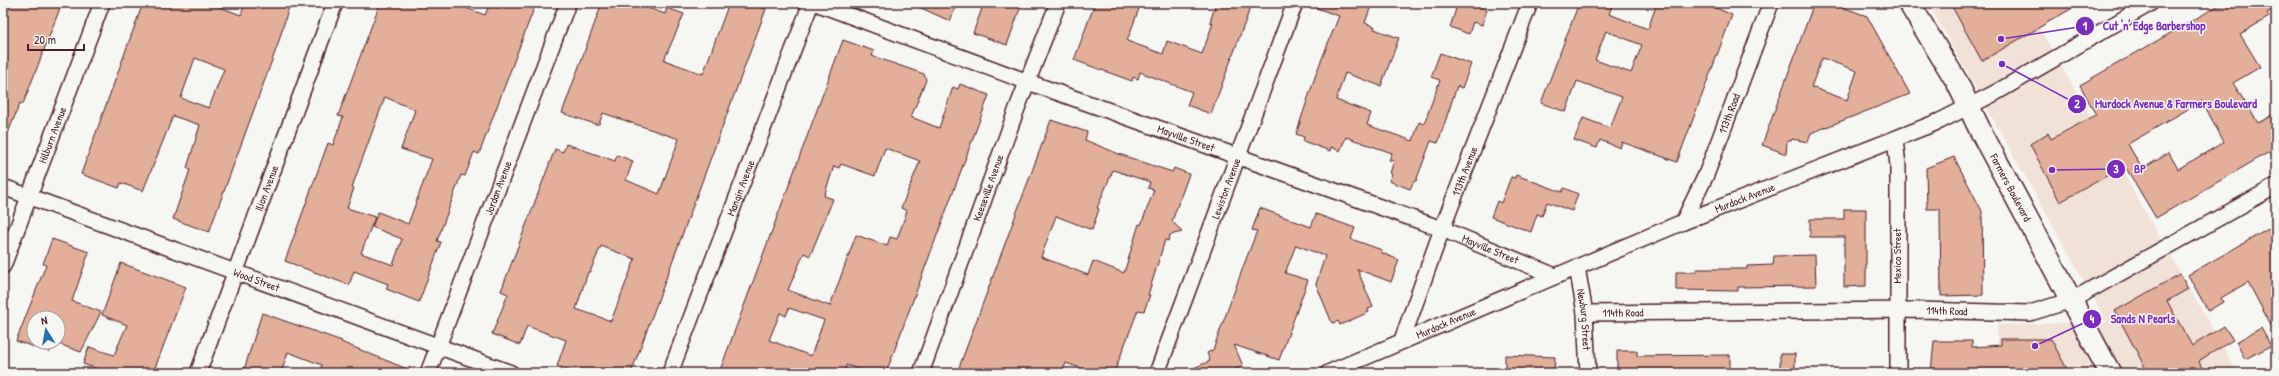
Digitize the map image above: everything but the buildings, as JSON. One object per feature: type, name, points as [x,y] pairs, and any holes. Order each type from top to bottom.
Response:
[{"type":"main road","name":"Farmers Boulevard","points":[[1908,3],[1957,82],[2021,208],[2072,300],[2110,373]]},
{"type":"street","name":"Hilburn Avenue","points":[[3,266],[102,3]]},
{"type":"street","name":"Ilion Avenue","points":[[198,373],[335,3]]},
{"type":"street","name":"Jordan Avenue","points":[[428,373],[568,3]]},
{"type":"street","name":"Mangin Avenue","points":[[670,373],[811,3]]},
{"type":"street","name":"Mayville Street","points":[[816,3],[1028,82],[1442,229],[1555,276]]},
{"type":"street","name":"Keeseville Avenue","points":[[921,373],[1058,3]]},
{"type":"street","name":"Lewiston Avenue","points":[[1157,373],[1295,3]]},
{"type":"street","name":"113th Avenue","points":[[1402,340],[1442,229],[1530,3]]},
{"type":"street","name":"113th Road","points":[[1683,222],[1706,175],[1772,3]]},
{"type":"street","name":"Murdock Avenue","points":[[1328,373],[1402,340],[1683,222],[1940,120],[1968,106],[2151,3]]},
{"type":"street","name":"Mexico Street","points":[[1895,139],[1898,166],[1898,373]]},
{"type":"street","name":"114th Road","points":[[1586,313],[1897,311],[2030,313],[2072,300],[2276,186]]},
{"type":"street","name":"Wood Street","points":[[3,187],[511,373]]},
{"type":"street","name":"Newburg Street","points":[[1577,267],[1586,313],[1588,373]]},
{"type":"shaded area","points":[[1928,3],[2025,3],[2238,373],[1999,373],[1997,325],[2107,322]]},
{"type":"place","name":"Cut 'n' Edge Barbershop","points":[[2001,39]]},
{"type":"place","name":"Murdock Avenue & Farmers Boulevard","points":[[2002,64]]},
{"type":"place","name":"BP","points":[[2052,170]]},
{"type":"place","name":"Sands N Pearls","points":[[2035,346]]}]
